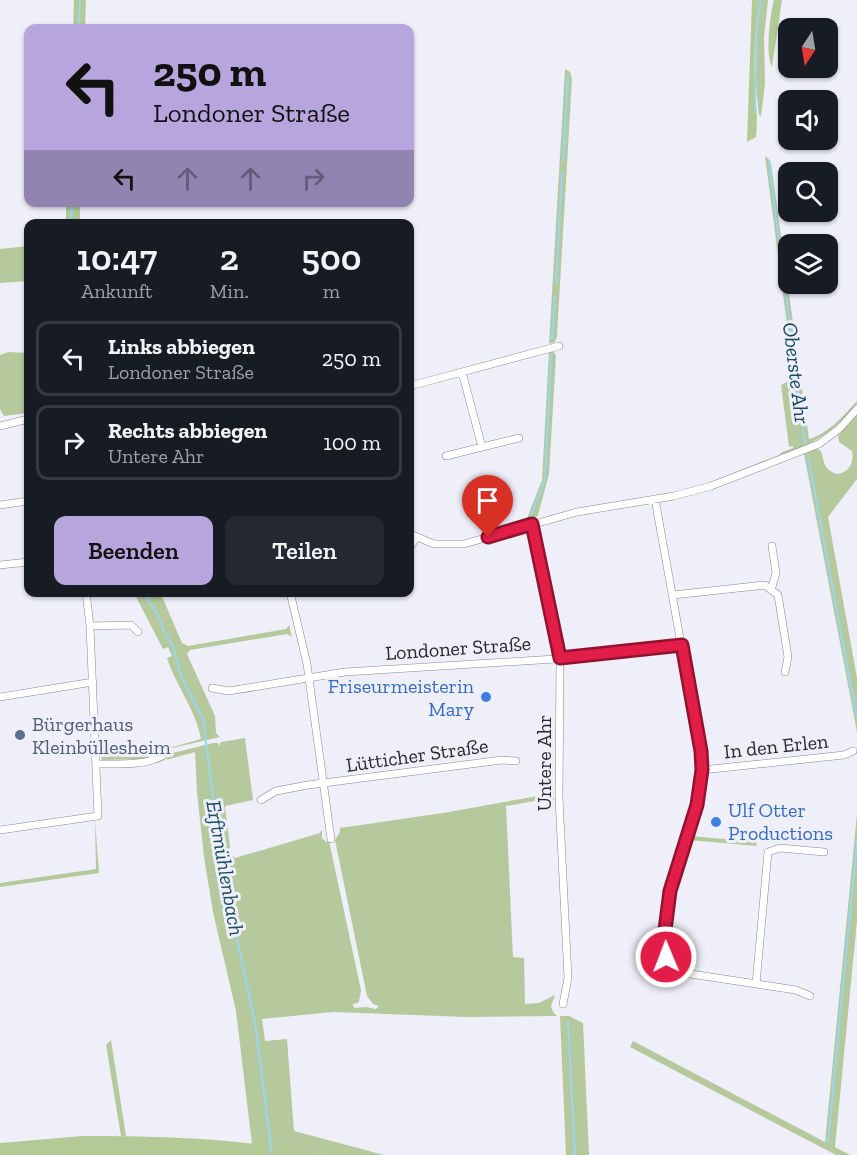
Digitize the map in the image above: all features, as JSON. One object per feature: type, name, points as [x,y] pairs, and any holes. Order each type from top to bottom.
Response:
[{"type":"street","points":[[414,385],[559,346]]},
{"type":"street","points":[[462,372],[482,447]]},
{"type":"street","points":[[414,536],[434,544],[456,545],[592,509],[655,499],[711,486],[813,447],[840,428],[857,410]]},
{"type":"street","points":[[0,426],[24,420]]},
{"type":"street","points":[[446,456],[519,438]]},
{"type":"street","points":[[655,499],[701,751],[702,770],[697,805],[670,891],[664,938],[666,957],[671,967],[684,973],[796,990],[810,996]]},
{"type":"street","points":[[0,505],[24,502]]},
{"type":"street","name":"Untere Ahr","points":[[532,524],[560,658],[559,798],[568,978],[563,1004]]},
{"type":"street","points":[[771,590],[776,573],[772,546]]},
{"type":"street","points":[[0,565],[24,562]]},
{"type":"street","points":[[673,595],[765,585],[778,596],[788,657],[785,672]]},
{"type":"street","points":[[0,830],[98,816],[93,682],[87,597]]},
{"type":"street","points":[[291,597],[304,646],[331,839]]},
{"type":"street","points":[[90,626],[131,625],[138,632]]},
{"type":"street","name":"Londoner Straße","points":[[212,688],[229,691],[345,672],[560,658],[682,645]]},
{"type":"street","points":[[0,697],[93,682]]},
{"type":"street","name":"In den Erlen","points":[[702,770],[844,755],[853,751]]},
{"type":"street","points":[[96,764],[148,761],[162,757],[166,753]]},
{"type":"street","name":"Lütticher Straße","points":[[261,800],[276,791],[502,760],[516,761]]},
{"type":"street","points":[[756,984],[768,852],[780,848],[824,852]]},
{"type":"green space","points":[[74,0],[86,0],[85,24],[73,24]]},
{"type":"green space","points":[[752,0],[758,0],[755,32],[757,123],[756,137],[747,142]]},
{"type":"green space","points":[[758,0],[768,0],[764,37],[765,84],[761,116],[759,115],[755,72]]},
{"type":"green space","points":[[774,0],[782,0],[772,67],[769,53]]},
{"type":"green space","points":[[565,69],[570,72],[572,79],[557,336],[555,342],[549,344]]},
{"type":"green space","points":[[765,156],[771,163],[781,234],[778,234],[778,256]]},
{"type":"green space","points":[[66,207],[80,207],[80,219],[66,219]]},
{"type":"green space","points":[[24,246],[24,281],[0,283],[0,249]]},
{"type":"green space","points":[[783,294],[789,294],[809,439],[829,428],[857,401],[857,404],[823,436],[781,455],[780,453],[793,446],[789,447],[781,385],[794,378]]},
{"type":"green space","points":[[549,351],[554,352],[556,356],[549,474],[538,515],[534,520],[526,521],[542,480]]},
{"type":"green space","points":[[8,352],[24,353],[24,414],[4,416],[0,409],[0,355]]},
{"type":"green space","points":[[857,415],[857,479],[828,517],[857,678],[857,732],[804,454],[815,449],[820,450],[827,468],[837,474],[846,471],[853,457],[852,451],[839,442],[838,436]]},
{"type":"green space","points":[[136,597],[162,597],[182,643],[188,646],[286,629],[289,625],[292,637],[287,634],[190,650],[187,654],[215,716],[216,733],[220,737],[159,751],[201,739],[195,718],[167,658],[172,656],[168,647],[163,649]]},
{"type":"green space","points":[[245,738],[253,800],[225,806],[231,855],[235,858],[320,833],[322,830],[322,838],[326,842],[329,841],[361,990],[359,1002],[352,1005],[355,1008],[376,1009],[379,1006],[373,1004],[367,996],[335,840],[340,828],[532,797],[550,793],[554,789],[554,801],[551,798],[506,806],[513,957],[524,958],[525,1004],[539,1003],[555,995],[551,1006],[557,1016],[467,1017],[333,1012],[262,1019],[265,1041],[287,1039],[294,1131],[384,1155],[322,1155],[252,1144],[236,1011],[213,912],[204,857],[195,752],[151,764],[167,759],[169,754],[213,743],[218,743],[219,746],[221,742]]},
{"type":"green space","points":[[154,752],[154,755],[141,759],[102,760],[101,756]]},
{"type":"green space","points":[[857,814],[857,921],[835,1147],[850,1155],[836,1155],[630,1047],[633,1041],[825,1142]]},
{"type":"green space","points":[[95,820],[99,873],[0,887],[0,883],[96,869]]},
{"type":"green space","points":[[691,836],[757,842],[756,846],[689,840]]},
{"type":"green space","points":[[560,1016],[569,1016],[583,1023],[589,1155],[566,1155]]},
{"type":"green space","points":[[111,1040],[126,1136],[121,1136],[106,1045]]},
{"type":"green space","points":[[83,1136],[203,1139],[263,1145],[322,1155],[0,1155],[0,1143]]},
{"type":"waterway","name":"Erftmühlenbach","points":[[79,24],[80,0]]},
{"type":"waterway","name":"Oberste Ahr","points":[[755,110],[757,25],[761,0]]},
{"type":"waterway","points":[[563,161],[568,76]]},
{"type":"waterway","name":"Oberste Ahr","points":[[769,161],[805,443]]},
{"type":"waterway","points":[[556,285],[562,172]]},
{"type":"waterway","name":"Erftmühlenbach","points":[[71,219],[72,207]]},
{"type":"waterway","points":[[552,339],[555,296]]},
{"type":"waterway","points":[[530,518],[545,479],[551,355]]},
{"type":"waterway","name":"Oberste Ahr","points":[[808,457],[857,718]]},
{"type":"waterway","name":"Erftmühlenbach","points":[[147,597],[158,614],[173,647],[183,681],[203,719],[222,869],[255,1023],[272,1154]]},
{"type":"waterway","name":"Oberste Ahr","points":[[828,1142],[857,841]]},
{"type":"waterway","points":[[568,1022],[575,1155]]},
{"type":"place","name":"Friseurmeisterin Mary","points":[[486,697]]},
{"type":"place","name":"Bürgerhaus Kleinbüllesheim","points":[[20,735]]},
{"type":"place","name":"Ulf Otter Productions","points":[[716,822]]},
{"type":"route","points":[[488,537],[532,524],[560,658],[682,645],[701,751],[702,770],[697,805],[670,891],[664,938],[666,957]]}]
